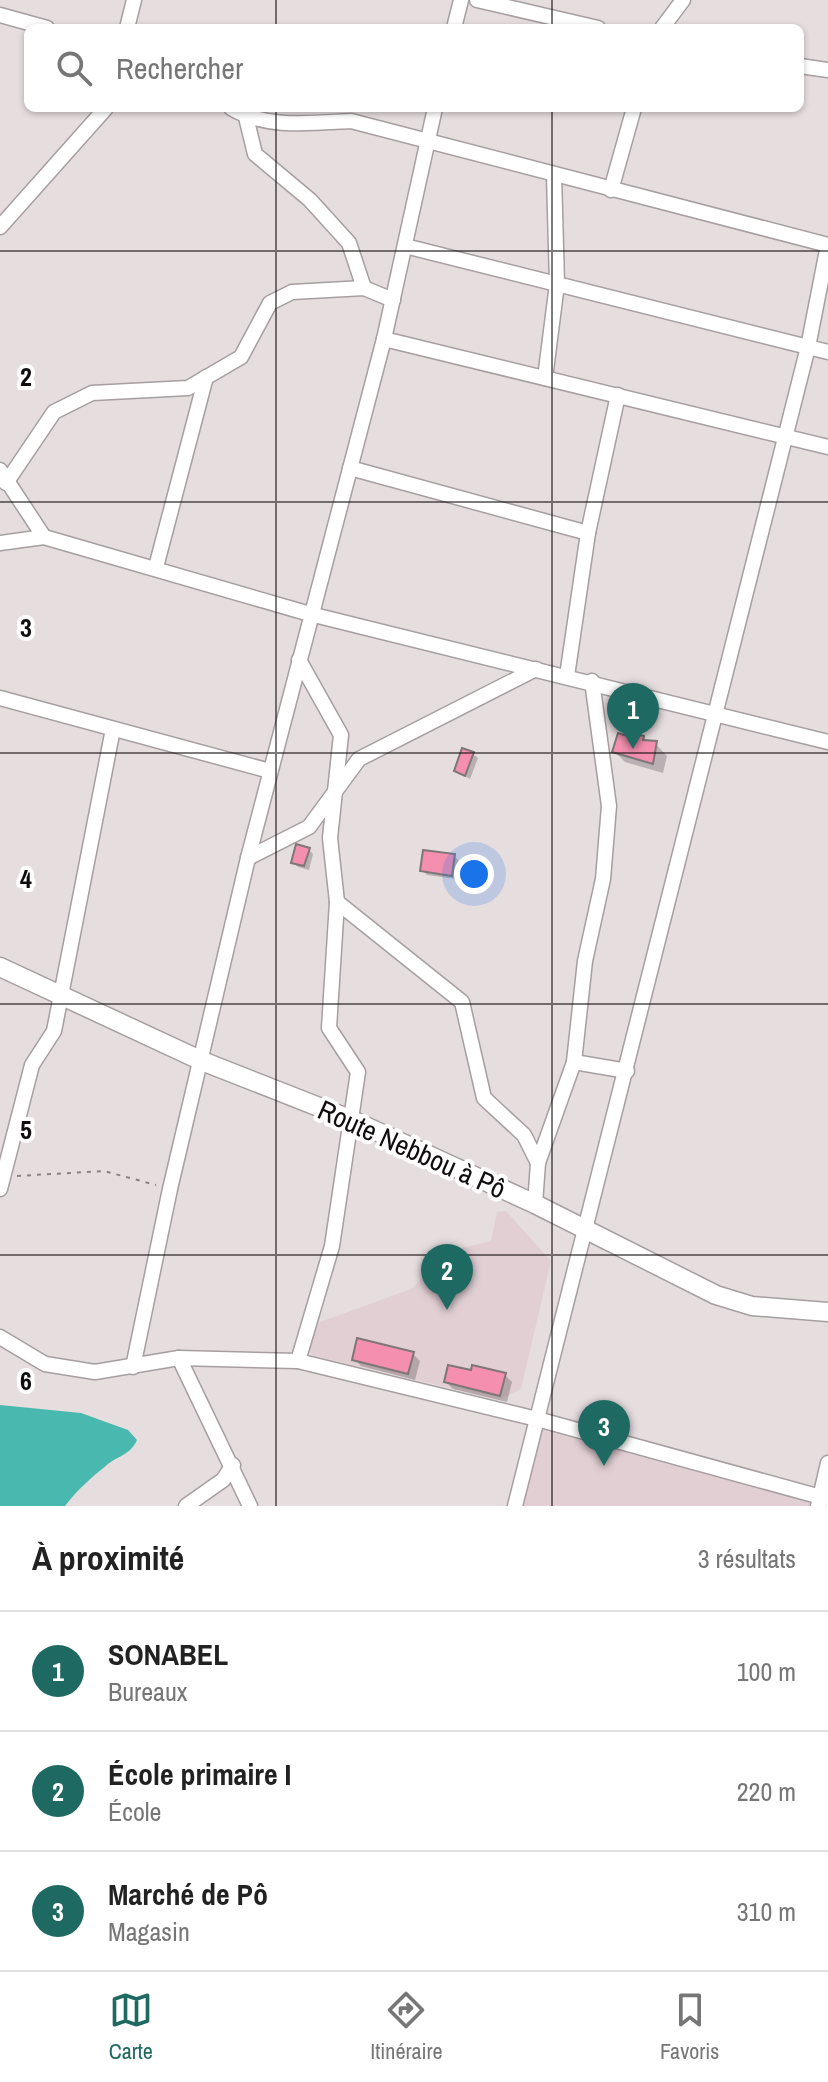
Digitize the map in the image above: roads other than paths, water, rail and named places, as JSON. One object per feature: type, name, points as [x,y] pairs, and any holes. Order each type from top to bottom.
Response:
[{"type":"main road","name":"Route Nebbou à Pô","points":[[0,967],[202,1061],[352,1120],[535,1204],[585,1232],[716,1295],[752,1306],[828,1312]]},
{"type":"street","points":[[128,24],[134,0]]},
{"type":"street","points":[[455,24],[461,0]]},
{"type":"street","points":[[477,0],[581,24]]},
{"type":"street","points":[[665,24],[683,0]]},
{"type":"street","points":[[0,15],[33,24]]},
{"type":"street","points":[[804,67],[828,70]]},
{"type":"street","points":[[0,227],[102,112]]},
{"type":"street","points":[[238,112],[246,117],[288,124],[351,121],[828,245],[808,347],[515,1506]]},
{"type":"street","points":[[133,1367],[170,1189],[248,858],[384,339],[434,112]]},
{"type":"street","points":[[611,190],[633,112]]},
{"type":"street","points":[[246,117],[255,154],[310,200],[349,243],[364,288]]},
{"type":"street","points":[[545,378],[557,284],[554,175]]},
{"type":"street","points":[[405,246],[828,352]]},
{"type":"street","points":[[44,537],[3,476],[54,412],[92,393],[188,388],[241,357],[270,303],[292,292],[364,288],[393,300]]},
{"type":"street","points":[[384,339],[828,447]]},
{"type":"street","points":[[156,567],[206,377]]},
{"type":"street","points":[[567,676],[588,533],[618,395]]},
{"type":"street","points":[[350,468],[588,533]]},
{"type":"street","points":[[0,543],[44,537],[310,614],[592,681],[828,742]]},
{"type":"street","points":[[298,1361],[332,1246],[358,1072],[329,1028],[337,902],[330,838],[341,735],[299,660]]},
{"type":"street","points":[[248,858],[309,827],[359,759],[536,669]]},
{"type":"street","points":[[535,1204],[538,1163],[574,1062],[585,961],[603,879],[609,806],[592,681]]},
{"type":"street","points":[[0,698],[270,771]]},
{"type":"street","points":[[2,1183],[32,1065],[54,1031],[113,729]]},
{"type":"street","points":[[337,902],[462,1002],[484,1098],[524,1135],[538,1163]]},
{"type":"street","points":[[574,1062],[627,1071]]},
{"type":"street","points":[[0,1337],[45,1364],[95,1372],[179,1358],[298,1361],[537,1419],[822,1501],[828,1463]]},
{"type":"street","points":[[179,1358],[233,1465],[250,1506]]},
{"type":"street","points":[[186,1506],[223,1480],[233,1465]]},
{"type":"water","points":[[0,1405],[81,1413],[128,1430],[137,1440],[128,1452],[108,1464],[65,1506],[0,1506]]},
{"type":"place","name":"SONABEL","points":[[633,749]]},
{"type":"place","name":"École primaire I","points":[[447,1310]]},
{"type":"place","name":"Marché de Pô","points":[[604,1466]]}]
